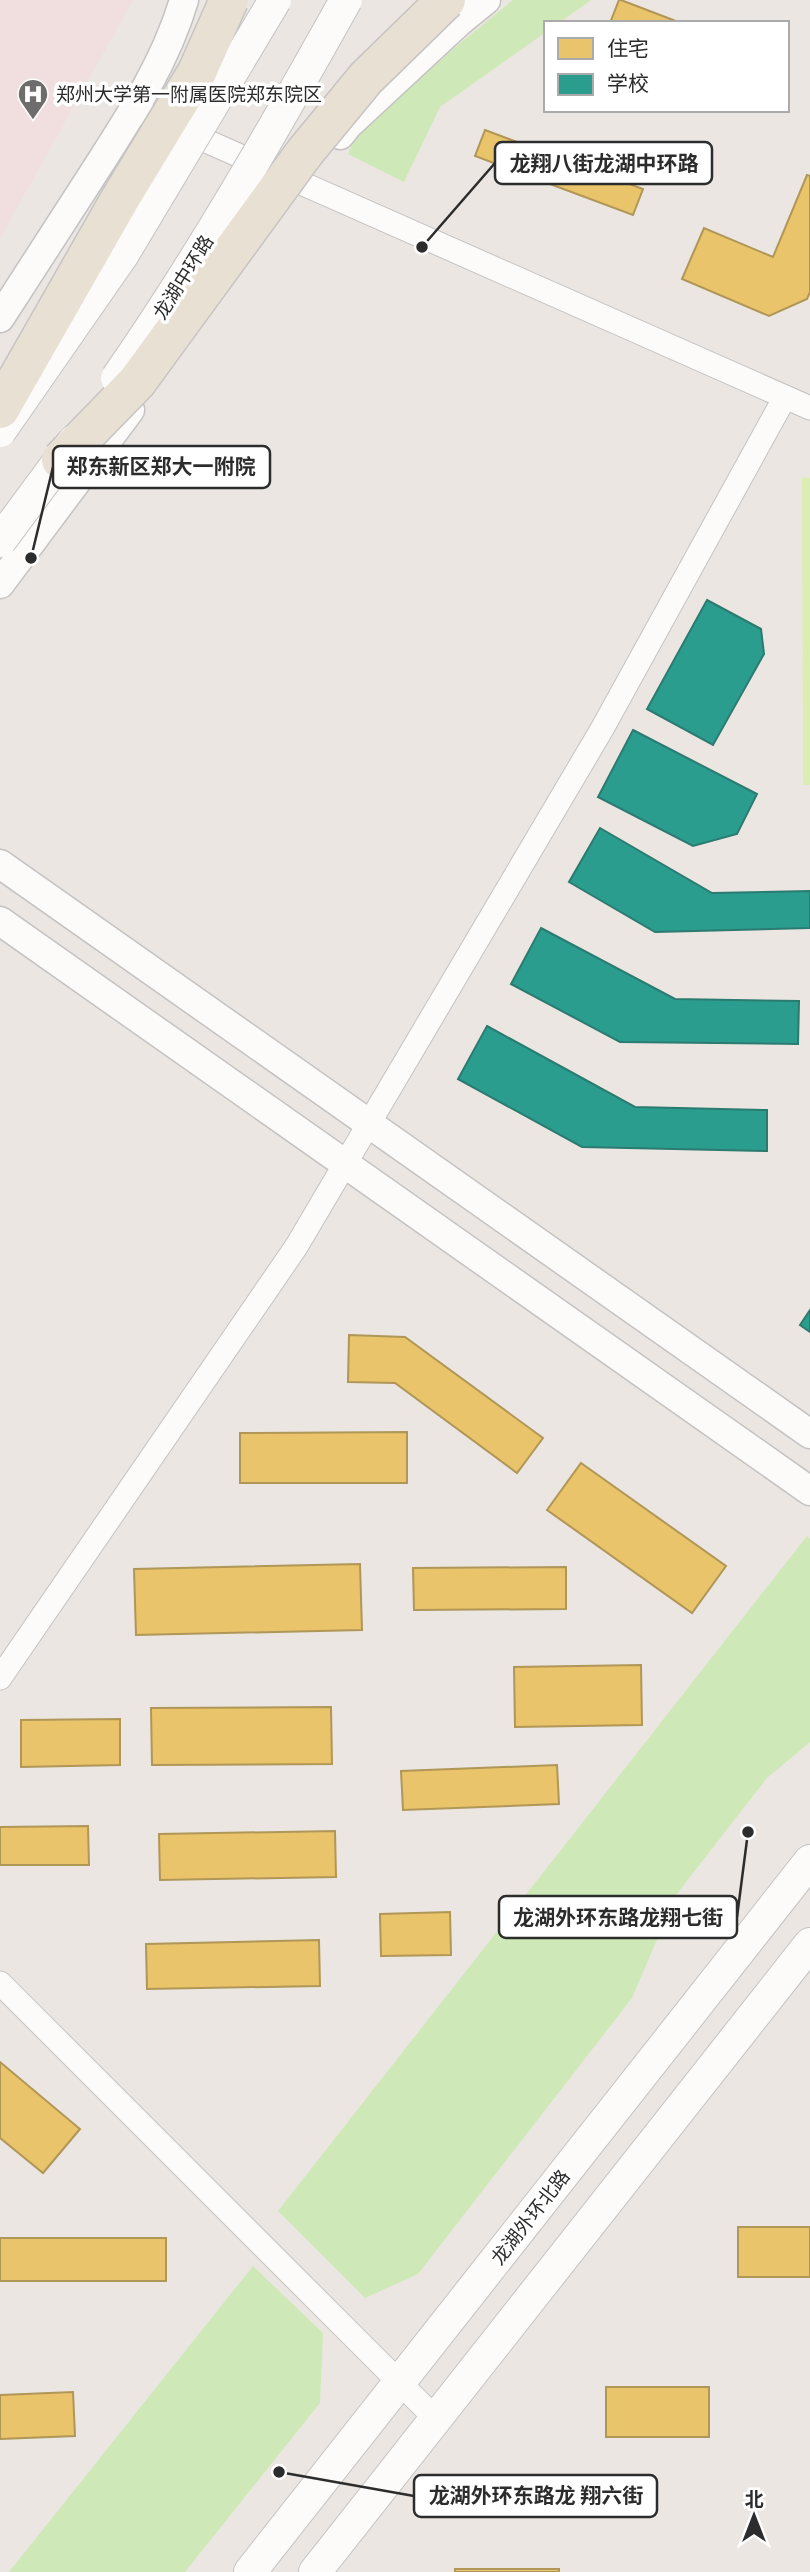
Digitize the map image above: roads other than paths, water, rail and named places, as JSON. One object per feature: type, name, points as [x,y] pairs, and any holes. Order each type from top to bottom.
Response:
[{"type":"highway","points":[[0,410],[197,72],[229,0]]},
{"type":"highway","points":[[61,460],[137,382],[305,152],[366,78],[446,0]]},
{"type":"main road","points":[[0,431],[123,254],[275,0]]},
{"type":"main road","name":"龙湖中环路","points":[[0,541],[61,460],[148,334],[279,119],[346,0]]},
{"type":"main road","name":"龙湖外环北路","points":[[250,2572],[810,1861]]},
{"type":"main road","points":[[315,2572],[810,1944]]},
{"type":"street","points":[[0,318],[161,63],[174,34],[184,0]]},
{"type":"street","points":[[0,584],[348,125],[486,0]]},
{"type":"street","points":[[134,109],[810,408]]},
{"type":"street","points":[[0,1678],[296,1247],[602,729],[785,397]]},
{"type":"street","points":[[0,864],[810,1434]]},
{"type":"street","points":[[0,920],[810,1490]]},
{"type":"street","points":[[0,1983],[436,2419]]},
{"type":"place","name":"郑州大学第一附属医院郑东院区","points":[[33,121]]},
{"type":"place","name":"龙翔八街龙湖中环路","points":[[422,247]]},
{"type":"place","name":"郑东新区郑大一附院","points":[[31,558]]},
{"type":"place","name":"龙湖外环东路龙翔七街","points":[[748,1832]]},
{"type":"place","name":"龙湖外环东路龙 翔六街","points":[[279,2472]]}]
